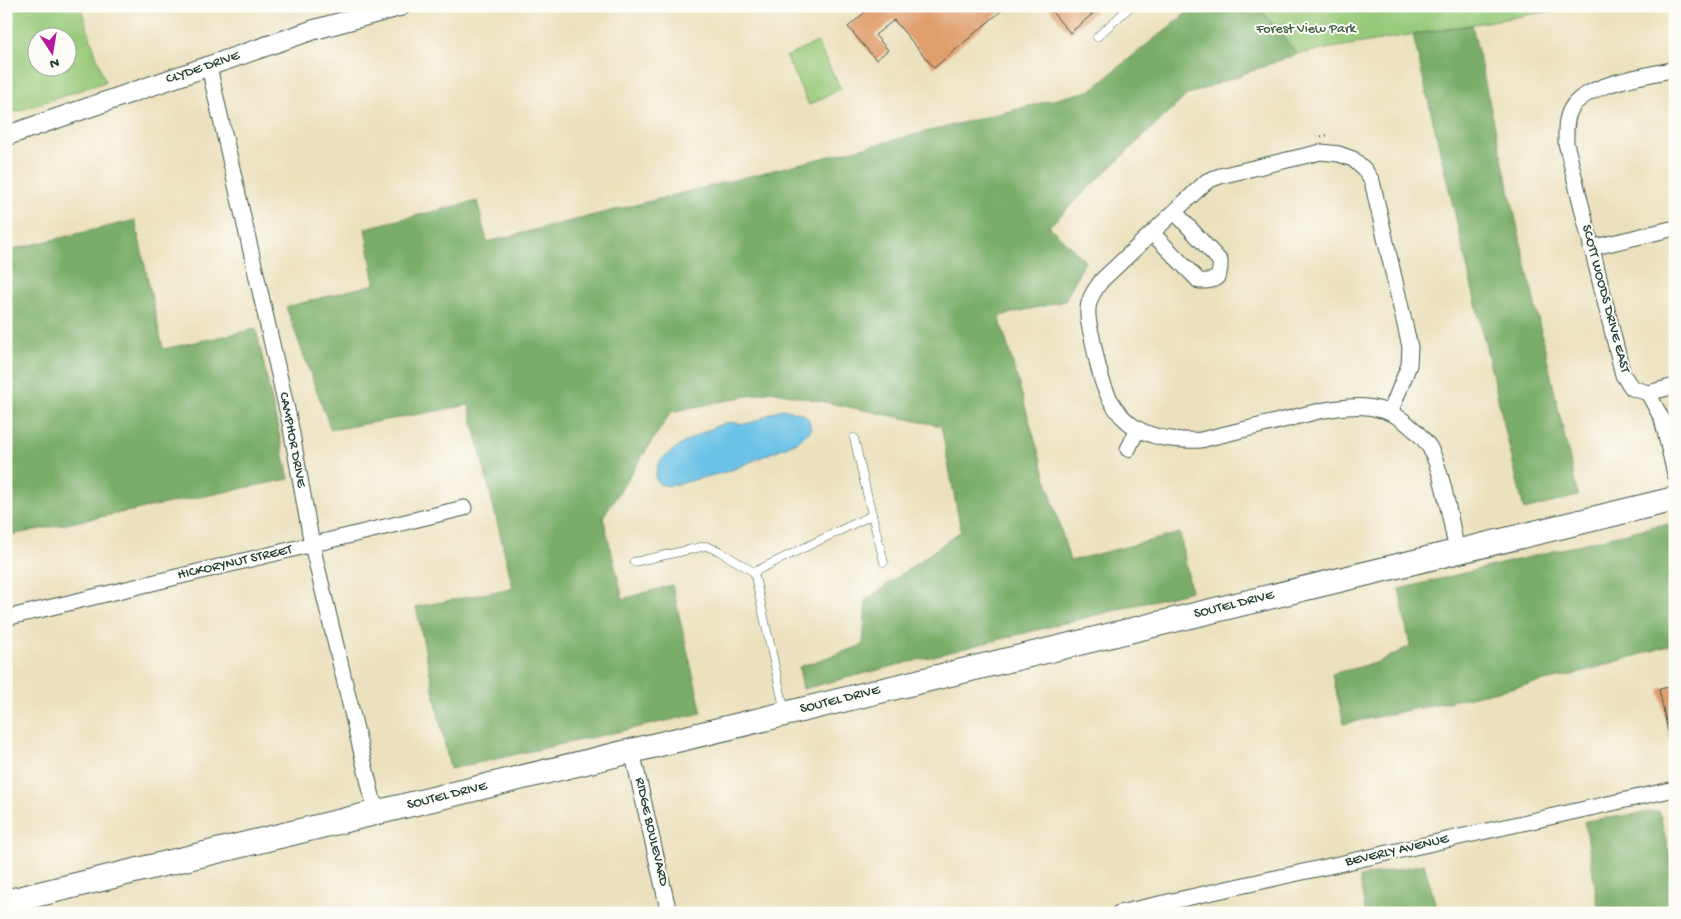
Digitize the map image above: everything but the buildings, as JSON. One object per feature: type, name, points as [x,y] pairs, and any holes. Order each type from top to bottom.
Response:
[{"type":"main road","name":"SOUTEL DRIVE","points":[[6,902],[1675,499]]},
{"type":"street","name":"CLYDE DRIVE","points":[[6,136],[313,30],[401,6]]},
{"type":"street","name":"CAMPHOR DRIVE","points":[[209,66],[290,423],[312,544],[376,813]]},
{"type":"street","name":"SCOTT WOODS DRIVE EAST","points":[[1648,393],[1632,388],[1623,375],[1566,143],[1566,124],[1571,108],[1584,95],[1600,87],[1675,69]]},
{"type":"street","points":[[1390,413],[1409,365],[1410,347],[1372,181],[1364,169],[1353,159],[1340,154],[1321,152],[1220,176],[1207,181],[1102,280],[1088,304],[1088,319],[1101,378],[1108,395],[1117,411],[1128,422],[1138,429],[1157,437],[1202,440],[1339,407],[1369,407],[1390,413],[1405,422],[1417,432],[1428,446],[1437,464],[1457,551]]},
{"type":"street","points":[[1152,233],[1199,281],[1207,282],[1216,279],[1220,272],[1220,261],[1174,212]]},
{"type":"street","points":[[1591,248],[1675,228]]},
{"type":"street","points":[[1675,386],[1648,393],[1662,419],[1675,474]]},
{"type":"street","points":[[1128,448],[1138,429]]},
{"type":"street","name":"HICKORYNUT STREET","points":[[6,618],[464,508]]},
{"type":"street","name":"RIDGE BOULEVARD","points":[[632,750],[669,913]]},
{"type":"street","name":"BEVERLY AVENUE","points":[[1119,913],[1675,789]]},
{"type":"street","points":[[6,908],[7,913]]},
{"type":"lane","points":[[1096,37],[1131,6]]},
{"type":"lane","points":[[854,438],[884,562]]},
{"type":"lane","points":[[754,572],[872,515]]},
{"type":"lane","points":[[634,562],[706,546],[719,551],[754,572],[786,714]]},
{"type":"path","points":[[1316,137],[1330,135]]},
{"type":"green space","points":[[6,6],[80,6],[105,82],[6,115]]},
{"type":"green space","points":[[1195,6],[1258,6],[1297,54],[1187,95],[1049,226],[1085,261],[1065,301],[999,316],[1070,561],[1180,533],[1191,591],[803,689],[799,667],[863,645],[866,600],[961,531],[941,426],[771,391],[671,412],[603,517],[623,599],[672,585],[702,713],[450,769],[416,607],[513,588],[469,405],[331,430],[286,307],[375,284],[365,228],[477,201],[487,242],[1089,91]]},
{"type":"green space","name":"Forest View Park","points":[[1258,6],[1581,6],[1297,54]]},
{"type":"green space","points":[[1472,25],[1578,496],[1524,510],[1413,35]]},
{"type":"green space","points":[[817,42],[841,89],[809,105],[786,57]]},
{"type":"green space","points":[[135,220],[163,349],[256,329],[289,479],[6,536],[6,251]]},
{"type":"green space","points":[[1675,524],[1675,644],[1572,675],[1344,724],[1332,674],[1379,662],[1410,646],[1399,589],[1659,525]]},
{"type":"green space","points":[[1659,811],[1675,877],[1675,913],[1599,913],[1585,821]]},
{"type":"green space","points":[[1424,864],[1438,913],[1365,913],[1360,877]]},
{"type":"water","points":[[782,409],[802,414],[809,420],[810,431],[797,442],[729,471],[670,486],[659,484],[655,477],[659,463],[680,445],[719,425],[750,423]]}]
